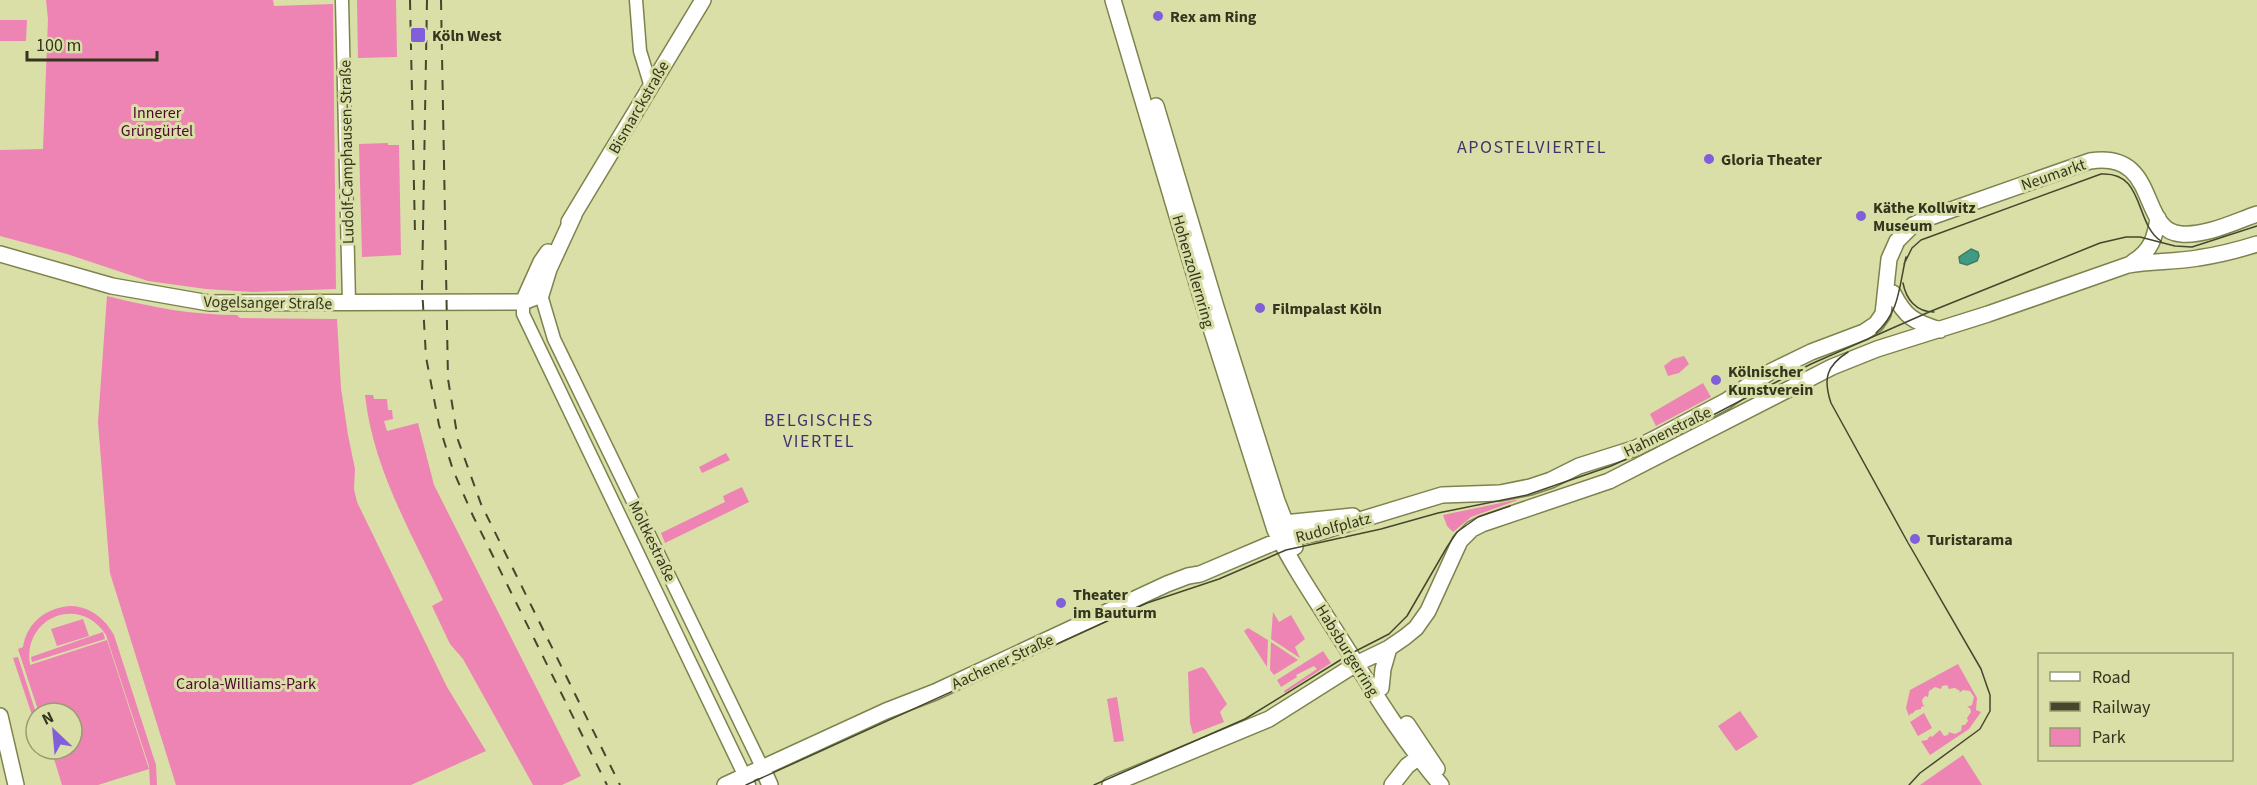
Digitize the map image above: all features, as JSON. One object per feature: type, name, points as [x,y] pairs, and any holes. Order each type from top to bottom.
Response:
[{"type":"main road","name":"Bismarckstraße","points":[[523,302],[541,262],[574,215],[703,0]]},
{"type":"main road","name":"Hohenzollernring","points":[[1113,0],[1202,300],[1229,380],[1270,517],[1286,539]]},
{"type":"main road","name":"Hohenzollernring","points":[[1124,0],[1216,307],[1284,523],[1286,539]]},
{"type":"main road","name":"Neumarkt","points":[[1882,317],[1889,259],[1902,234],[1918,222],[2090,161],[2106,159],[2127,165],[2141,184],[2158,218],[2168,231],[2189,234],[2208,231],[2257,214]]},
{"type":"main road","name":"Bismarckstraße","points":[[541,296],[549,269],[574,215]]},
{"type":"main road","points":[[2128,265],[2149,249],[2155,236],[2158,218]]},
{"type":"main road","points":[[1895,246],[1898,259],[1888,320],[1890,344],[1940,330],[2128,265],[2149,261],[2188,259],[2238,250],[2257,244]]},
{"type":"main road","name":"Vogelsanger Straße","points":[[0,254],[112,286],[209,303],[523,302],[541,296]]},
{"type":"main road","points":[[1893,293],[1904,313],[1914,320],[1940,330]]},
{"type":"main road","name":"Hahnenstraße","points":[[1434,497],[1447,494],[1500,493],[1520,490],[1583,465],[1628,451],[1726,401],[1772,371],[1811,352],[1864,332],[1882,317]]},
{"type":"main road","name":"Hahnenstraße","points":[[1389,648],[1416,628],[1428,611],[1460,541],[1482,525],[1620,476],[1832,367],[1890,344]]},
{"type":"main road","points":[[1564,497],[1576,482],[1575,476],[1567,472]]},
{"type":"main road","name":"Rudolfplatz","points":[[1286,539],[1317,533],[1434,497]]},
{"type":"main road","name":"Rudolfplatz","points":[[1284,523],[1386,513]]},
{"type":"main road","name":"Habsburgerring","points":[[1286,539],[1360,662],[1422,755]]},
{"type":"main road","name":"Aachener Straße","points":[[725,785],[746,781],[762,767],[886,711],[935,692],[1167,584],[1200,574],[1286,539]]},
{"type":"main road","points":[[1110,785],[1269,719],[1360,662],[1389,648]]},
{"type":"main road","points":[[1381,688],[1389,648]]},
{"type":"main road","name":"Habsburgerring","points":[[1360,662],[1381,688],[1422,755]]},
{"type":"main road","points":[[0,716],[16,785]]},
{"type":"main road","points":[[1392,785],[1422,755]]},
{"type":"main road","points":[[1422,755],[1441,785]]},
{"type":"main road","points":[[1422,755],[1451,785]]},
{"type":"main road","name":"Moltkestraße","points":[[762,767],[770,785]]},
{"type":"street","name":"Ludolf-Camphausen-Straße","points":[[342,0],[350,303]]},
{"type":"street","points":[[636,0],[640,51],[651,87]]},
{"type":"street","name":"Moltkestraße","points":[[541,296],[554,339],[762,767]]},
{"type":"street","name":"Moltkestraße","points":[[523,302],[523,314],[746,781]]},
{"type":"green space","name":"Innerer Grüngürtel","points":[[46,0],[273,0],[274,6],[333,4],[336,289],[252,292],[206,289],[148,281],[67,254],[0,236],[0,150],[43,149],[48,19]]},
{"type":"green space","points":[[357,0],[396,0],[397,57],[358,58]]},
{"type":"green space","points":[[0,20],[27,20],[26,41],[0,41]]},
{"type":"green space","points":[[388,143],[388,145],[399,145],[401,255],[362,257],[359,144]]},
{"type":"green space","name":"Carola-Williams-Park","points":[[107,296],[171,310],[237,315],[240,318],[337,319],[341,388],[355,469],[354,489],[357,502],[447,687],[486,751],[411,785],[176,785],[110,573],[98,422]]},
{"type":"green space","points":[[1684,356],[1689,364],[1679,373],[1668,376],[1664,366],[1673,359]]},
{"type":"green space","points":[[1703,383],[1711,397],[1656,426],[1650,414]]},
{"type":"green space","points":[[365,395],[373,395],[374,399],[387,399],[388,410],[392,410],[393,419],[384,421],[387,431],[418,423],[434,485],[581,776],[562,785],[533,785],[463,659],[450,644],[432,606],[443,600],[385,475],[369,422]]},
{"type":"green space","points":[[726,453],[730,460],[702,473],[699,467]]},
{"type":"green space","points":[[742,487],[749,502],[665,543],[661,533],[725,502],[723,496]]},
{"type":"green space","points":[[1518,500],[1471,517],[1453,532],[1447,526],[1443,515]]},
{"type":"green space","points":[[79,607],[91,611],[106,624],[114,635],[156,765],[157,785],[150,785],[149,766],[106,635],[95,623],[82,616],[68,614],[55,617],[35,634],[30,648],[30,665],[107,640],[149,769],[98,785],[62,785],[55,761],[84,761],[84,701],[35,701],[18,649],[23,647],[25,638],[34,623],[54,609]]},
{"type":"green space","points":[[1273,612],[1279,622],[1291,615],[1305,639],[1295,647],[1300,658],[1271,639]]},
{"type":"green space","points":[[83,619],[89,636],[57,646],[51,629]]},
{"type":"green space","points":[[1248,628],[1268,640],[1267,667],[1244,631]]},
{"type":"green space","points":[[103,632],[105,639],[32,662],[31,657]]},
{"type":"green space","points":[[1271,642],[1298,660],[1274,675],[1270,670]]},
{"type":"green space","points":[[1323,651],[1331,663],[1285,693],[1284,691],[1317,669],[1314,666],[1296,675],[1297,677],[1281,687],[1277,680]]},
{"type":"green space","points":[[18,657],[32,701],[27,701],[13,658]]},
{"type":"green space","points":[[1958,664],[1977,698],[1976,710],[1981,712],[1969,729],[1930,755],[1921,741],[1927,740],[1940,730],[1944,736],[1949,732],[1955,734],[1961,731],[1962,725],[1968,721],[1967,718],[1971,712],[1967,707],[1972,705],[1974,697],[1970,691],[1963,690],[1959,693],[1960,691],[1955,688],[1949,689],[1947,685],[1942,686],[1941,689],[1935,687],[1929,691],[1928,697],[1925,696],[1922,700],[1925,706],[1909,716],[1906,708],[1910,690]]},
{"type":"green space","points":[[1202,667],[1227,704],[1220,712],[1224,722],[1193,734],[1190,723],[1188,672]]},
{"type":"green space","points":[[1117,697],[1124,741],[1114,742],[1107,699]]},
{"type":"green space","points":[[1740,711],[1758,737],[1736,751],[1718,726]]},
{"type":"green space","points":[[1924,713],[1932,728],[1918,736],[1910,722]]},
{"type":"green space","points":[[1963,755],[1982,785],[1920,785]]},
{"type":"water","points":[[1971,249],[1978,252],[1977,261],[1967,265],[1960,263],[1959,257]]},
{"type":"tram line","points":[[1904,264],[1912,248],[1921,240],[2101,174],[2115,175],[2125,181],[2132,189],[2146,223],[2161,241]]},
{"type":"tram line","points":[[746,785],[1147,603],[1219,579],[1286,550],[1381,529],[1438,513],[1527,495],[1611,466],[1811,364],[1929,312],[2100,243],[2126,237],[2140,237],[2175,246],[2192,247],[2257,226]]},
{"type":"tram line","points":[[1876,333],[1884,325],[1894,307],[1906,257]]},
{"type":"tram line","points":[[1903,283],[1913,304],[1922,310],[1934,312]]},
{"type":"tram line","points":[[1848,352],[1835,362],[1828,374],[1827,387],[1831,403],[1981,669],[1990,695],[1990,711],[1980,729],[1920,773],[1909,785]]},
{"type":"tram line","points":[[1094,785],[1245,719],[1350,654],[1389,634],[1407,616],[1457,532],[1478,517],[1510,506]]},
{"type":"railway","points":[[410,0],[415,233]]},
{"type":"railway","points":[[427,0],[422,287],[426,357],[439,425],[453,470],[473,516],[607,785]]},
{"type":"railway","points":[[441,0],[448,379],[458,440],[481,504],[620,785]]},
{"type":"place","name":"Rex am Ring","points":[[1158,16]]},
{"type":"place","name":"Köln West","points":[[418,35]]},
{"type":"place","name":"Gloria Theater","points":[[1709,159]]},
{"type":"place","name":"Käthe Kollwitz Museum","points":[[1861,216]]},
{"type":"place","name":"Filmpalast Köln","points":[[1260,308]]},
{"type":"place","name":"Kölnischer Kunstverein","points":[[1716,380]]},
{"type":"place","name":"Turistarama","points":[[1915,539]]},
{"type":"place","name":"Theater im Bauturm","points":[[1061,603]]},
{"type":"district","name":"APOSTELVIERTEL","points":[[1532,147]]},
{"type":"district","name":"BELGISCHES VIERTEL","points":[[819,430]]}]
